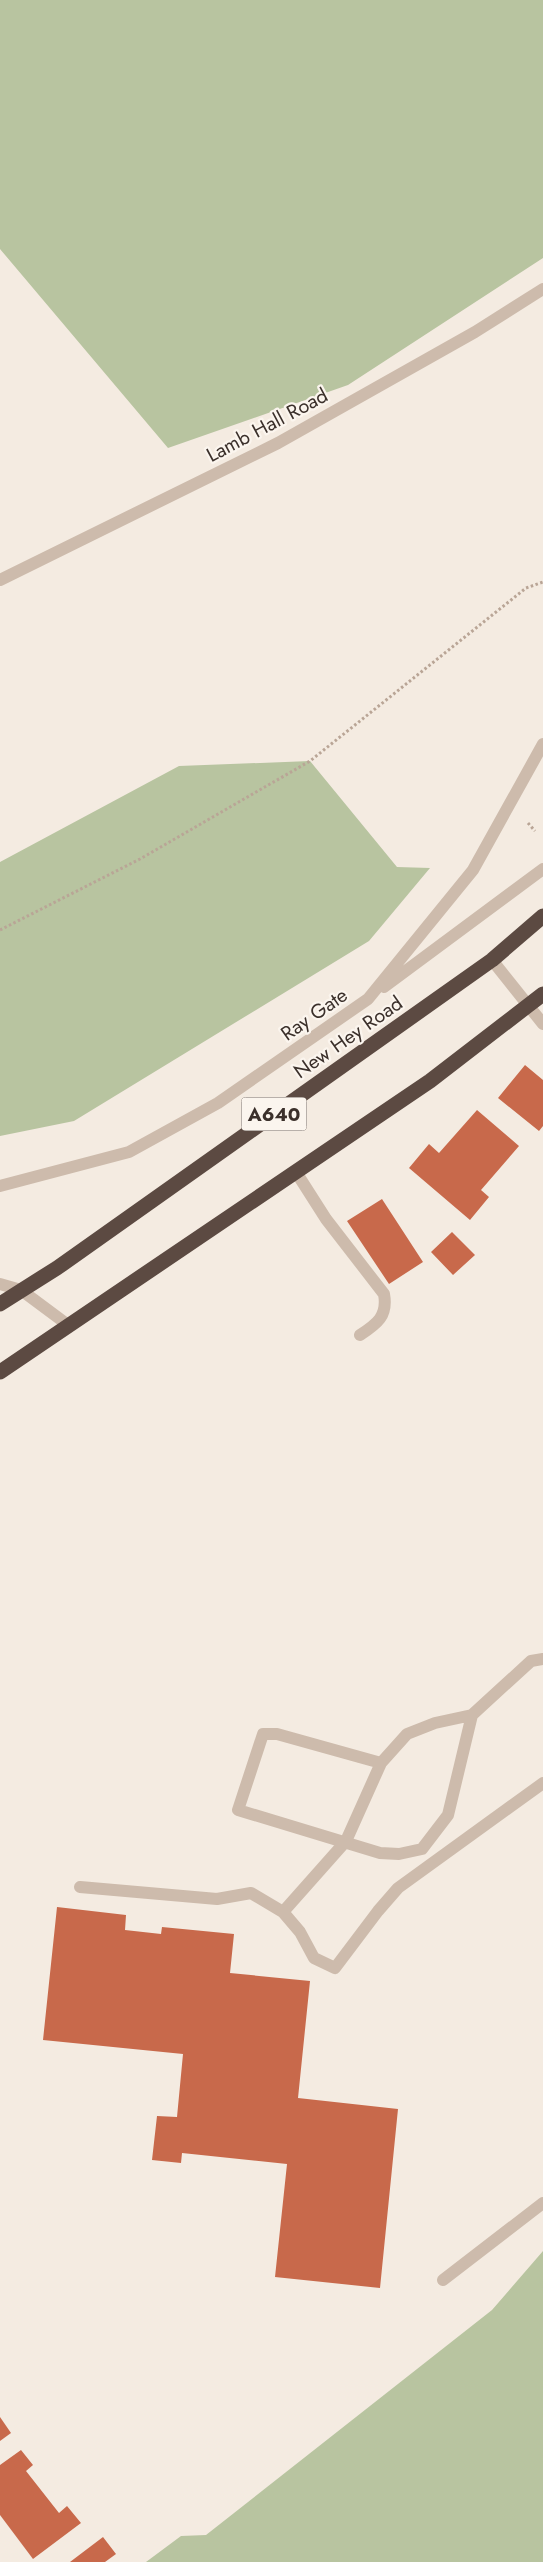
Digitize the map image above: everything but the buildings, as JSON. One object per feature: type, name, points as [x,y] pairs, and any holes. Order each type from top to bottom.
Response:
[{"type":"highway","name":"New Hey Road","points":[[0,1304],[56,1268],[492,960],[543,916]]},
{"type":"highway","name":"A640","points":[[0,1372],[430,1081],[530,1006],[543,994]]},
{"type":"street","name":"Lamb Hall Road","points":[[0,580],[278,443],[475,332],[543,289]]},
{"type":"street","name":"Ray Gate","points":[[0,1186],[128,1152],[218,1103],[368,999],[473,870],[543,744]]},
{"type":"street","name":"New Hey Road","points":[[368,999],[543,869]]},
{"type":"street","points":[[492,960],[543,1024]]},
{"type":"street","points":[[296,1172],[326,1219],[384,1294],[386,1306],[377,1324],[360,1334]]},
{"type":"street","points":[[0,1284],[21,1290],[68,1325]]},
{"type":"street","points":[[284,1912],[346,1840],[381,1763],[407,1734],[435,1723],[472,1715],[531,1661],[543,1659]]},
{"type":"street","points":[[381,1763],[277,1734],[262,1734],[238,1810],[346,1840],[380,1852],[399,1854],[422,1850],[448,1816],[472,1715]]},
{"type":"street","points":[[80,1887],[217,1899],[251,1893],[284,1912],[300,1932],[314,1958],[335,1968],[398,1888],[543,1783]]},
{"type":"street","points":[[443,2280],[543,2203]]},
{"type":"path","points":[[0,930],[140,859],[310,761],[526,588],[543,582]]},
{"type":"green space","points":[[0,0],[543,0],[543,258],[348,385],[168,448],[0,249]]},
{"type":"green space","points":[[310,761],[397,867],[430,868],[369,941],[74,1121],[0,1136],[0,862],[179,766]]},
{"type":"green space","points":[[543,2251],[543,2562],[146,2562],[181,2536],[206,2535],[492,2310]]}]
